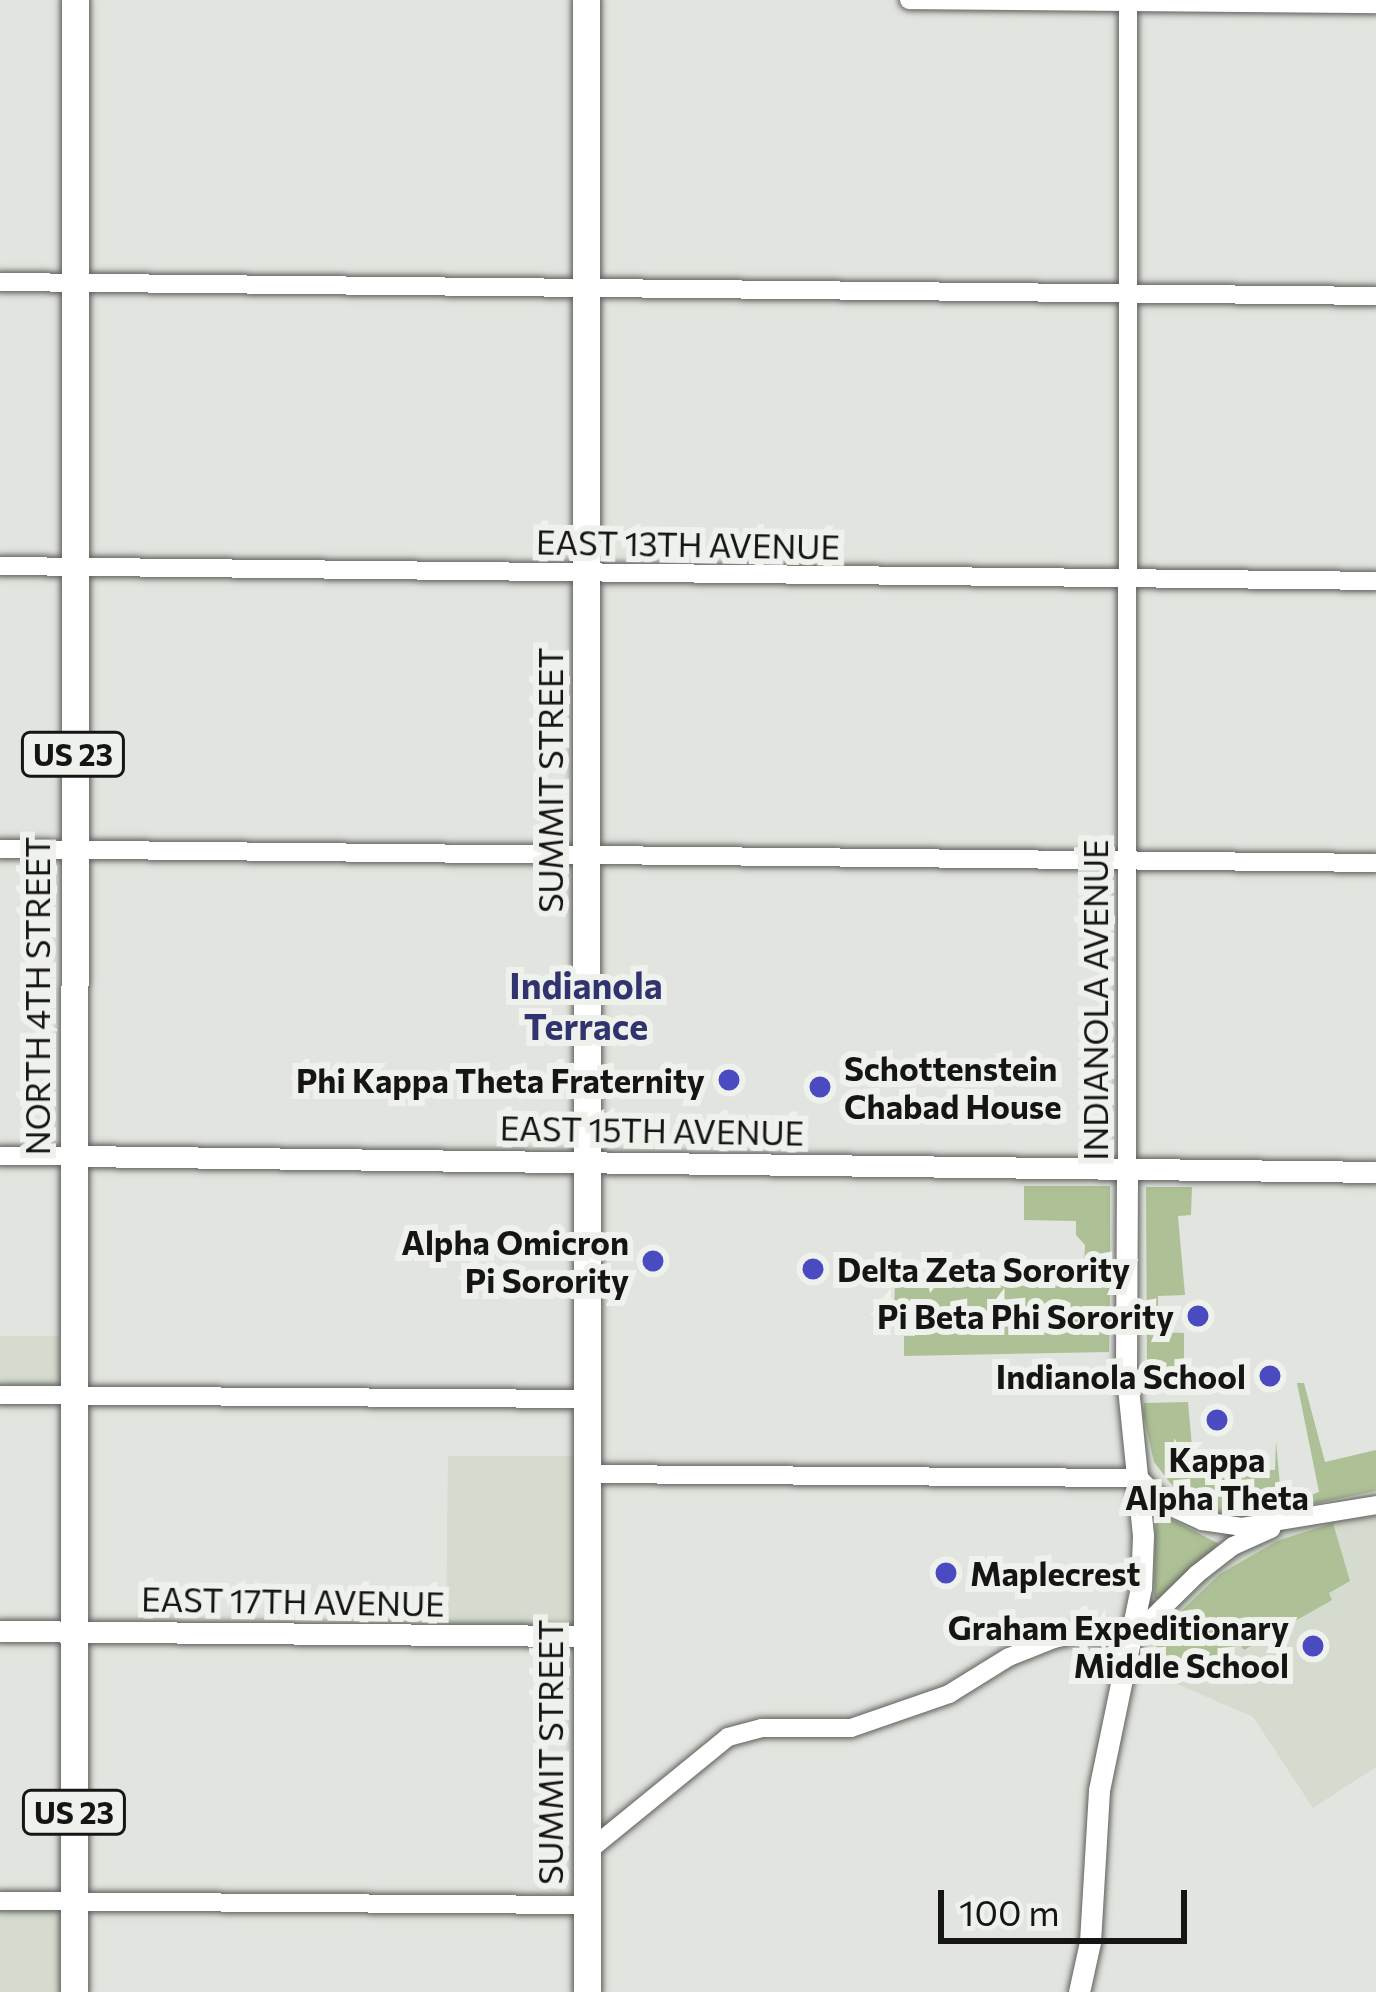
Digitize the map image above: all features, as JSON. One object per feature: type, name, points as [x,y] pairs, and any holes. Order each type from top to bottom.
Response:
[{"type":"main road","name":"NORTH 4TH STREET","points":[[74,0],[74,1992]]},
{"type":"main road","name":"SUMMIT STREET","points":[[586,0],[587,1992]]},
{"type":"street","points":[[909,0],[1376,4]]},
{"type":"street","name":"INDIANOLA AVENUE","points":[[1079,1992],[1090,1942],[1099,1790],[1141,1588],[1139,1478],[1126,1368],[1128,2]]},
{"type":"street","points":[[0,281],[1376,296]]},
{"type":"street","name":"EAST 13TH AVENUE","points":[[0,566],[1376,581]]},
{"type":"street","points":[[0,848],[1376,862]]},
{"type":"street","name":"EAST 15TH AVENUE","points":[[0,1156],[1376,1172]]},
{"type":"street","points":[[0,1395],[587,1400]]},
{"type":"street","points":[[587,1474],[1139,1478],[1165,1504],[1202,1520],[1242,1527],[1283,1524],[1376,1505]]},
{"type":"street","points":[[586,1852],[728,1737],[762,1728],[851,1728],[967,1686],[1009,1657],[1054,1639],[1078,1634],[1133,1637],[1215,1560],[1283,1524]]},
{"type":"street","name":"EAST 17TH AVENUE","points":[[0,1631],[586,1636]]},
{"type":"street","points":[[0,1901],[586,1905]]},
{"type":"shaded area","points":[[0,1336],[69,1336],[69,1390],[0,1390]]},
{"type":"shaded area","points":[[448,1456],[592,1456],[591,1642],[446,1642]]},
{"type":"shaded area","points":[[1376,1505],[1376,1767],[1313,1808],[1253,1717],[1126,1662],[1133,1637],[1197,1574],[1283,1524]]},
{"type":"shaded area","points":[[0,1906],[66,1906],[69,1992],[0,1992]]},
{"type":"green space","points":[[1024,1186],[1110,1186],[1110,1277],[1056,1272],[1084,1272],[1085,1245],[1076,1235],[1076,1221],[1024,1220]]},
{"type":"green space","points":[[1146,1187],[1192,1187],[1191,1215],[1178,1216],[1185,1295],[1158,1296],[1158,1332],[1184,1333],[1184,1370],[1147,1370]]},
{"type":"green space","points":[[895,1284],[1110,1286],[1109,1352],[904,1356],[904,1336],[915,1336],[915,1310],[894,1309]]},
{"type":"green space","points":[[1297,1383],[1304,1383],[1325,1462],[1376,1450],[1376,1491],[1313,1504],[1311,1495],[1319,1492]]},
{"type":"green space","points":[[1188,1402],[1194,1469],[1275,1470],[1276,1441],[1281,1496],[1297,1499],[1299,1507],[1243,1519],[1203,1510],[1182,1498],[1154,1462],[1143,1413],[1144,1403]]},
{"type":"green space","points":[[1156,1511],[1219,1544],[1158,1600],[1154,1598]]},
{"type":"green space","points":[[1333,1523],[1350,1581],[1329,1593],[1332,1600],[1244,1650],[1239,1643],[1176,1681],[1143,1666],[1176,1616],[1220,1574],[1277,1541]]},
{"type":"place","name":"Phi Kappa Theta Fraternity","points":[[729,1080]]},
{"type":"place","name":"Schottenstein Chabad House","points":[[820,1087]]},
{"type":"place","name":"Alpha Omicron Pi Sorority","points":[[653,1261]]},
{"type":"place","name":"Delta Zeta Sorority","points":[[813,1269]]},
{"type":"place","name":"Pi Beta Phi Sorority","points":[[1198,1316]]},
{"type":"place","name":"Indianola School","points":[[1270,1376]]},
{"type":"place","name":"Kappa Alpha Theta","points":[[1217,1420]]},
{"type":"place","name":"Maplecrest","points":[[946,1573]]},
{"type":"place","name":"Graham Expeditionary Middle School","points":[[1313,1646]]},
{"type":"district","name":"Indianola Terrace","points":[[586,1004]]}]
